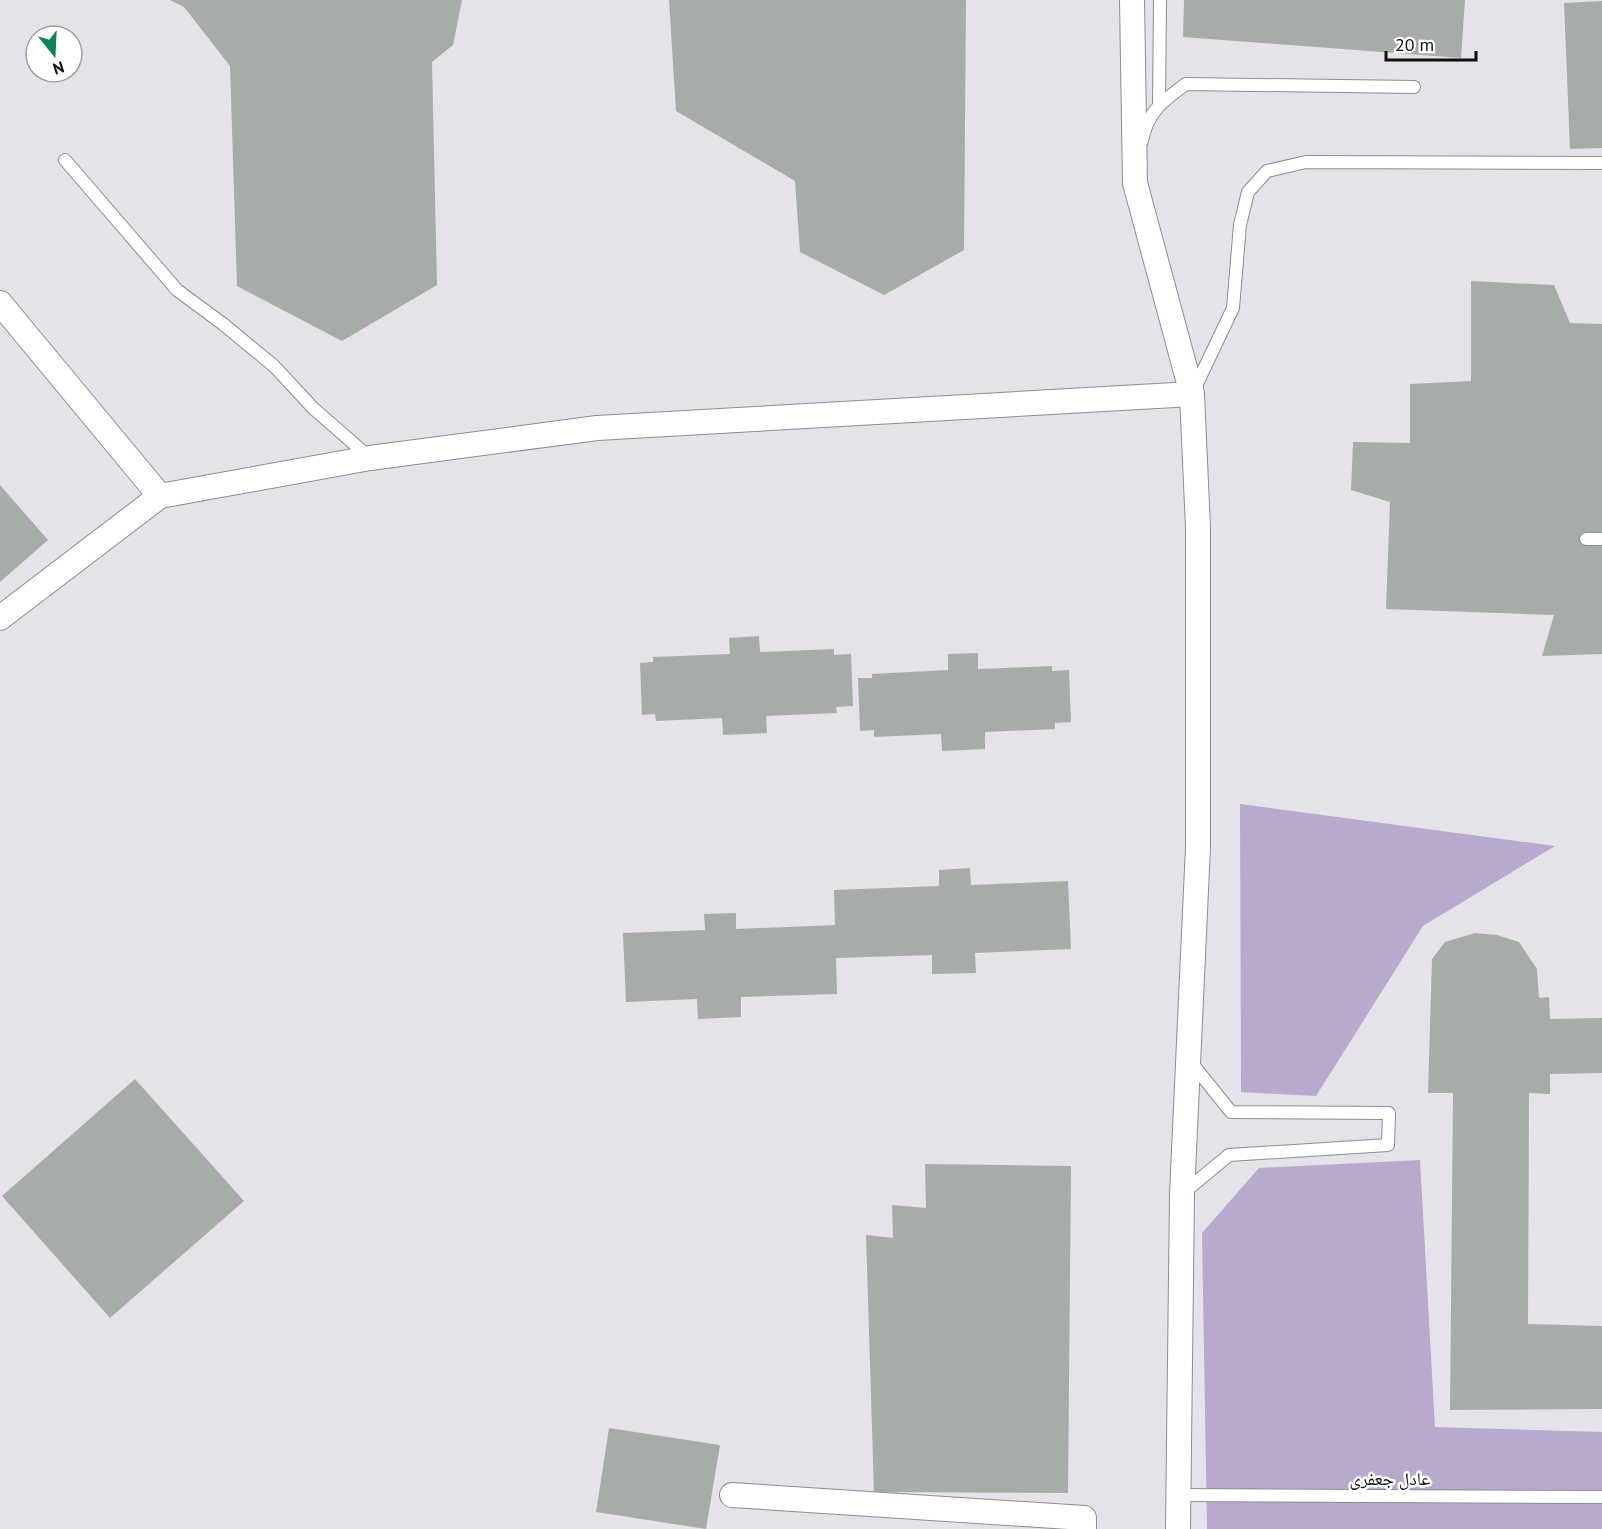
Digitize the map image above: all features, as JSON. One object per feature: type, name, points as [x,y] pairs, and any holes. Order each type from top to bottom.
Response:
[{"type":"street","points":[[1132,0],[1136,183],[1192,394],[1198,528],[1198,847],[1182,1194],[1178,1529]]},
{"type":"street","points":[[0,303],[160,496]]},
{"type":"street","points":[[0,618],[160,496],[370,458],[597,428],[1192,394]]},
{"type":"street","points":[[732,1495],[1084,1518],[1084,1529]]},
{"type":"lane","points":[[1159,104],[1160,0]]},
{"type":"lane","points":[[1136,183],[1144,132],[1159,104],[1186,84],[1414,87]]},
{"type":"lane","points":[[65,160],[177,290],[274,366],[313,408],[370,458]]},
{"type":"lane","points":[[1192,394],[1233,308],[1240,225],[1248,192],[1267,171],[1305,162],[1602,163]]},
{"type":"lane","points":[[1586,539],[1602,539]]},
{"type":"lane","points":[[1182,1194],[1229,1155],[1388,1145],[1389,1113],[1231,1112],[1189,1059]]},
{"type":"lane","name":"عادل جعفری","points":[[1178,1495],[1602,1497]]},
{"type":"shaded area","points":[[1240,804],[1555,846],[1423,926],[1316,1096],[1241,1092]]},
{"type":"shaded area","points":[[1420,1160],[1435,1427],[1602,1432],[1602,1529],[1207,1529],[1202,1233],[1259,1168]]},
{"type":"building","points":[[170,0],[462,0],[453,45],[432,62],[437,285],[342,341],[237,286],[230,66],[184,7]]},
{"type":"building","points":[[669,0],[966,0],[964,250],[884,295],[800,252],[795,181],[676,111]]},
{"type":"building","points":[[1184,0],[1465,0],[1461,58],[1183,37]]},
{"type":"building","points":[[1602,1],[1602,148],[1570,149],[1564,3]]},
{"type":"building","points":[[1471,281],[1554,285],[1570,323],[1602,324],[1602,654],[1542,656],[1554,615],[1386,609],[1390,502],[1351,490],[1353,442],[1410,443],[1410,384],[1471,381]]},
{"type":"building","points":[[0,485],[48,540],[0,582]]},
{"type":"building","points":[[759,636],[760,652],[834,649],[834,655],[851,654],[853,706],[836,707],[837,713],[766,716],[767,733],[723,735],[722,718],[656,721],[655,714],[642,715],[640,663],[653,662],[653,657],[730,654],[729,638]]},
{"type":"building","points":[[978,653],[978,669],[1052,666],[1052,671],[1069,670],[1071,722],[1055,723],[1055,729],[985,732],[985,749],[942,751],[941,734],[874,737],[874,730],[860,731],[858,678],[872,678],[872,674],[948,670],[948,654]]},
{"type":"building","points":[[970,868],[971,885],[1068,881],[1071,949],[975,953],[976,973],[932,974],[932,955],[836,958],[837,994],[741,997],[741,1017],[698,1019],[697,999],[626,1002],[623,933],[705,930],[704,914],[736,913],[736,929],[835,925],[834,890],[939,886],[939,870]]},
{"type":"building","points":[[1475,933],[1497,935],[1519,942],[1537,969],[1539,998],[1549,997],[1550,1019],[1602,1018],[1602,1073],[1550,1074],[1550,1094],[1529,1093],[1528,1324],[1602,1326],[1602,1409],[1450,1410],[1453,1093],[1428,1093],[1432,959],[1445,942]]},
{"type":"building","points":[[135,1079],[244,1201],[110,1318],[2,1196]]},
{"type":"building","points":[[925,1164],[1071,1166],[1068,1493],[874,1492],[866,1235],[893,1238],[892,1205],[926,1208]]},
{"type":"building","points":[[609,1428],[720,1445],[706,1529],[596,1512]]}]
